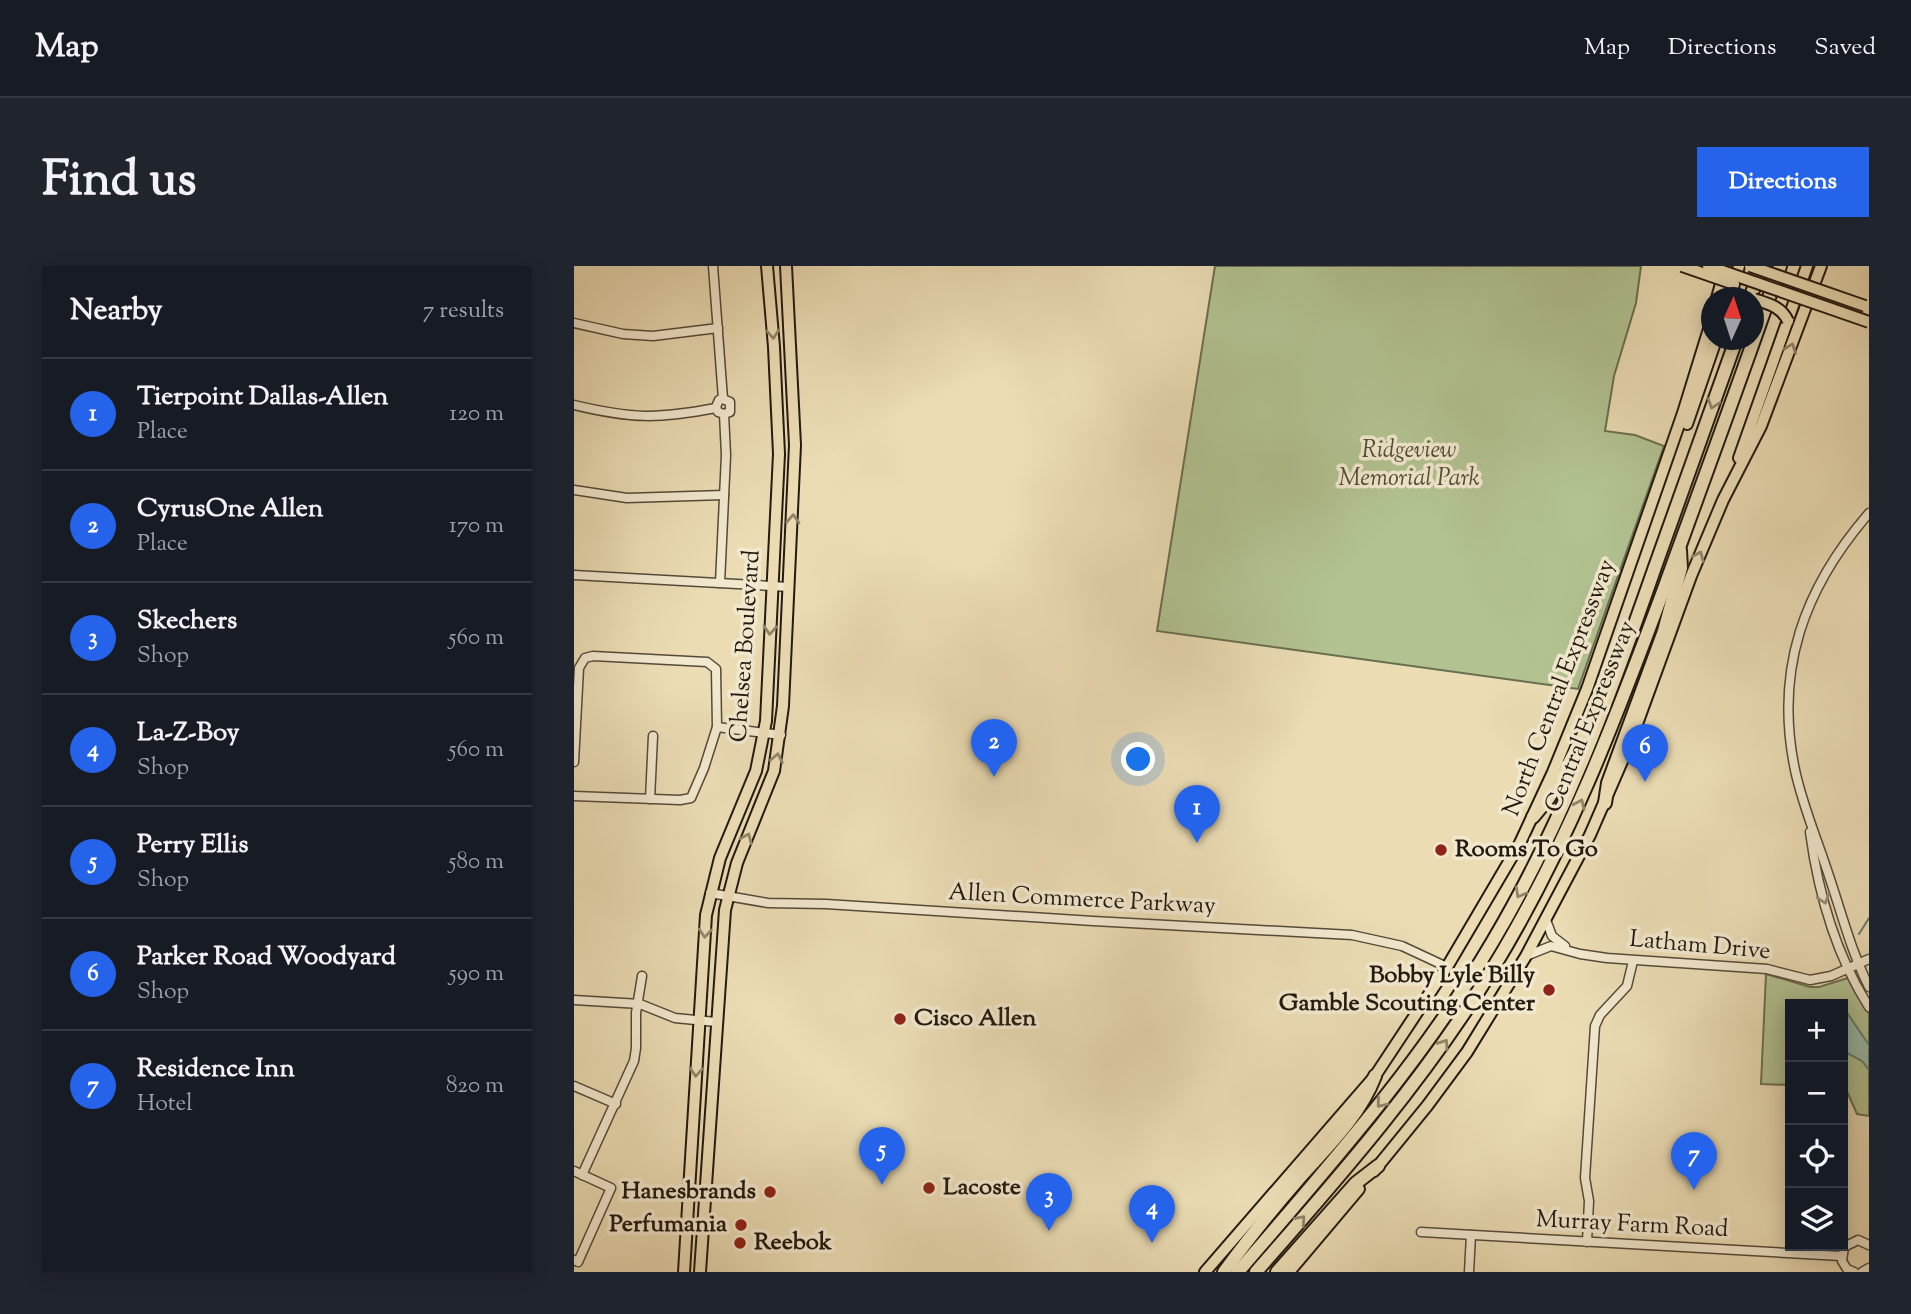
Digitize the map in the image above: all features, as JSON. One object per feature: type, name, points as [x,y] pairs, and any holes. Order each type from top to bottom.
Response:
[{"type":"highway","points":[[1755,287],[1762,266]]},
{"type":"highway","name":"Central Expressway","points":[[1256,1272],[1391,1114],[1453,1030],[1504,950],[1545,877],[1586,792],[1614,724],[1780,266]]},
{"type":"highway","name":"Central Expressway","points":[[1238,1272],[1383,1102],[1465,986],[1505,921],[1550,836],[1588,750],[1732,350]]},
{"type":"highway","points":[[1605,803],[1608,783],[1664,631],[1681,568],[1679,546]]},
{"type":"highway","points":[[1533,817],[1558,783],[1583,738],[1596,707],[1617,674]]},
{"type":"highway","points":[[1224,1272],[1277,1204],[1356,1113],[1375,1076]]},
{"type":"highway","points":[[1277,1272],[1356,1183],[1378,1166]]},
{"type":"main road","name":"Chelsea Boulevard","points":[[684,1272],[704,939],[710,893],[724,849],[754,779],[764,733],[779,447],[767,266]]},
{"type":"main road","name":"Chelsea Boulevard","points":[[700,1272],[727,897],[737,863],[771,780],[781,735],[796,445],[786,266]]},
{"type":"main road","points":[[1682,266],[1736,275]]},
{"type":"main road","points":[[1708,266],[1869,322]]},
{"type":"main road","points":[[1720,287],[1726,266]]},
{"type":"main road","points":[[1750,266],[1869,308]]},
{"type":"main road","points":[[1289,1272],[1378,1166],[1467,1052],[1546,920],[1605,803],[1654,681],[1691,576],[1760,400],[1807,266]]},
{"type":"main road","points":[[1723,500],[1762,426],[1821,266]]},
{"type":"main road","points":[[1764,302],[1784,312],[1788,321]]},
{"type":"main road","name":"North Central Expressway","points":[[1205,1272],[1375,1076],[1447,967],[1503,873],[1533,817],[1587,689],[1702,350]]},
{"type":"main road","points":[[1640,537],[1653,513],[1712,350]]},
{"type":"street","points":[[713,266],[723,399]]},
{"type":"street","points":[[574,323],[623,334],[653,336],[718,328]]},
{"type":"street","points":[[723,399],[728,400],[731,407],[730,412],[724,414],[720,414],[716,408],[717,402],[723,399]]},
{"type":"street","points":[[574,405],[635,417],[679,415],[716,408]]},
{"type":"street","points":[[720,583],[724,414]]},
{"type":"street","points":[[574,490],[627,498],[724,495]]},
{"type":"street","points":[[1869,513],[1825,571],[1807,610],[1794,653],[1789,695],[1790,738],[1796,773],[1858,965],[1869,987]]},
{"type":"street","points":[[574,575],[789,587]]},
{"type":"street","points":[[574,762],[579,668],[584,659],[593,656],[707,662],[714,666],[718,673],[718,727],[704,768],[689,799],[574,796]]},
{"type":"street","points":[[718,727],[781,735]]},
{"type":"street","points":[[650,799],[653,736]]},
{"type":"street","points":[[1808,815],[1815,871],[1837,940],[1869,1007]]},
{"type":"street","name":"Allen Commerce Parkway","points":[[710,893],[776,904],[826,904],[1093,922],[1342,934],[1402,946],[1447,967]]},
{"type":"street","name":"Latham Drive","points":[[1546,920],[1555,940],[1587,954]]},
{"type":"street","name":"Latham Drive","points":[[1526,956],[1551,946],[1633,961],[1767,969],[1810,980],[1831,976],[1858,965]]},
{"type":"street","points":[[1858,965],[1869,959]]},
{"type":"street","points":[[1587,1242],[1589,1201],[1585,1178],[1595,1026],[1600,1014],[1627,986],[1633,961]]},
{"type":"street","points":[[574,1260],[578,1262],[611,1188],[578,1173],[616,1104],[635,1057],[637,1004],[642,976]]},
{"type":"street","points":[[574,1000],[637,1004],[675,1018],[716,1022]]},
{"type":"street","points":[[574,1086],[616,1104]]},
{"type":"street","name":"Murray Farm Road","points":[[1421,1233],[1841,1256]]},
{"type":"street","points":[[1469,1272],[1471,1235]]},
{"type":"street","points":[[1854,1272],[1844,1265],[1841,1256],[1844,1247],[1853,1241],[1863,1241],[1869,1245]]},
{"type":"street","points":[[1862,1272],[1869,1268]]},
{"type":"green space","name":"Ridgeview Memorial Park","points":[[1215,266],[1641,266],[1636,303],[1614,376],[1605,431],[1635,435],[1664,446],[1578,689],[1157,631]]},
{"type":"green space","points":[[1766,974],[1810,987],[1848,978],[1869,1014],[1869,1116],[1857,1114],[1848,1094],[1848,999],[1785,999],[1785,1085],[1761,1084]]},
{"type":"shaded area","points":[[1848,1014],[1869,1045],[1869,1070],[1862,1061],[1848,1054]]},
{"type":"waterway","points":[[1859,934],[1869,918]]},
{"type":"place","name":"CyrusOne Allen","points":[[994,777]]},
{"type":"place","name":"Parker Road Woodyard","points":[[1645,782]]},
{"type":"place","name":"Tierpoint Dallas-Allen","points":[[1197,843]]},
{"type":"place","name":"Rooms To Go","points":[[1441,850]]},
{"type":"place","name":"Bobby Lyle Billy Gamble Scouting Center","points":[[1549,990]]},
{"type":"place","name":"Cisco Allen","points":[[900,1019]]},
{"type":"place","name":"Perry Ellis","points":[[882,1185]]},
{"type":"place","name":"Lacoste","points":[[929,1188]]},
{"type":"place","name":"Residence Inn","points":[[1694,1190]]},
{"type":"place","name":"Hanesbrands","points":[[770,1192]]},
{"type":"place","name":"Perfumania","points":[[741,1225]]},
{"type":"place","name":"Skechers","points":[[1049,1231]]},
{"type":"place","name":"Reebok","points":[[740,1243]]},
{"type":"place","name":"La-Z-Boy","points":[[1152,1243]]}]
